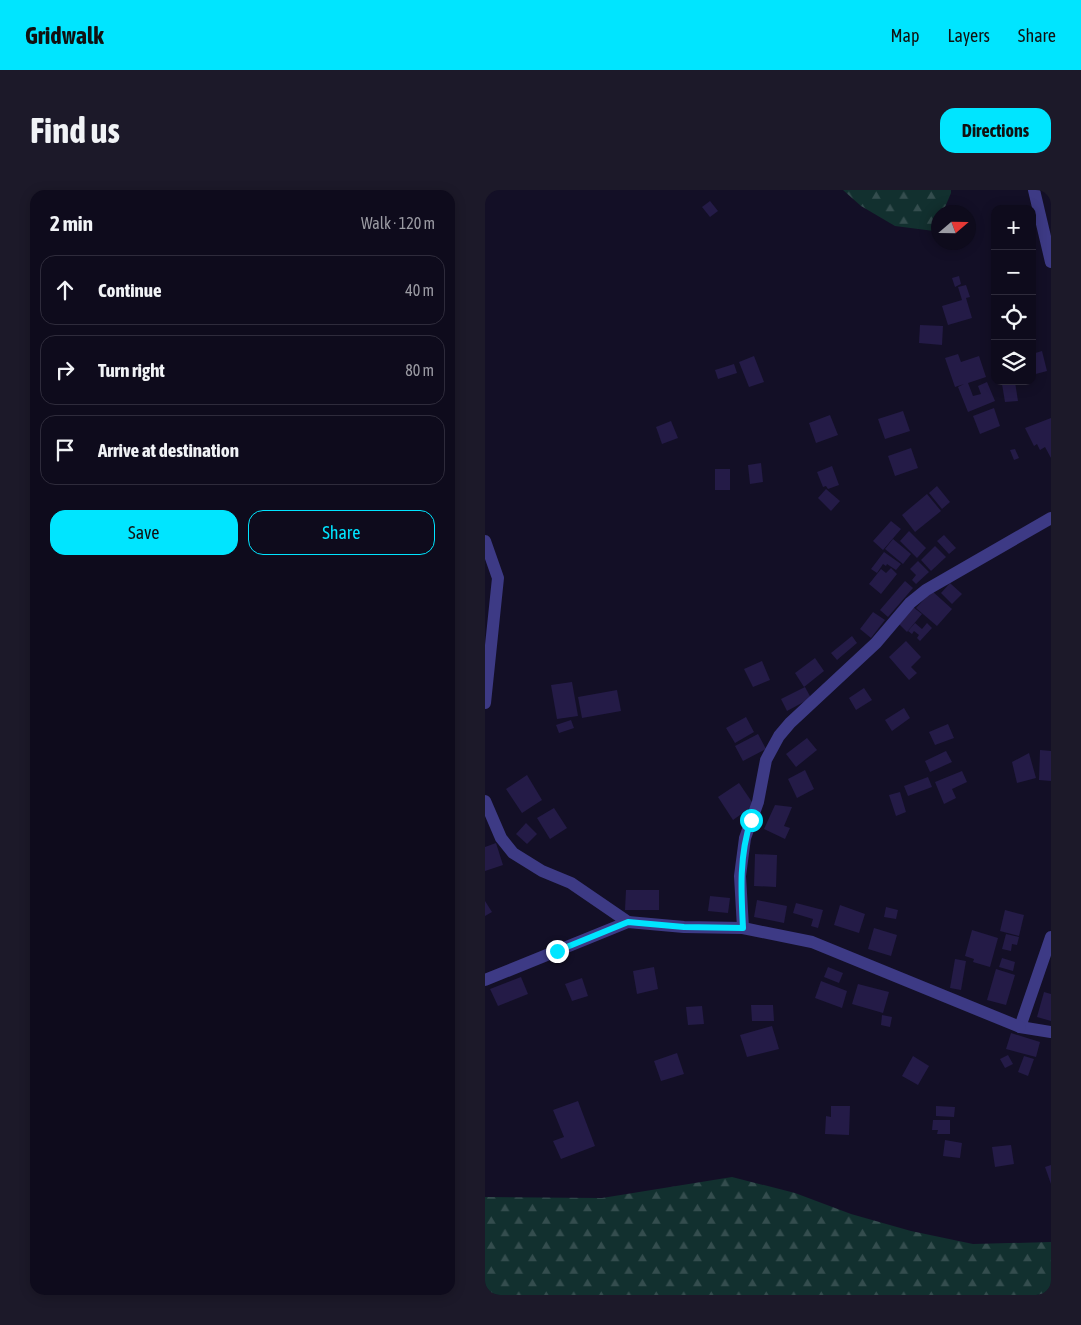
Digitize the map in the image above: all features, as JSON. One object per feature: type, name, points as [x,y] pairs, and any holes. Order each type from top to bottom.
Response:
[{"type":"street","points":[[1034,190],[1051,262]]},
{"type":"street","points":[[743,928],[741,876],[745,838],[758,802],[766,760],[779,736],[790,723],[876,643],[910,603],[926,590],[1051,518]]},
{"type":"street","points":[[485,541],[498,578],[485,703]]},
{"type":"street","points":[[485,801],[501,838],[513,853],[542,871],[571,883],[628,922]]},
{"type":"street","points":[[485,980],[628,922],[684,927],[743,928],[813,942],[1019,1027],[1051,1032]]},
{"type":"street","points":[[1019,1027],[1051,936]]},
{"type":"green space","points":[[843,190],[951,190],[946,205],[931,205],[931,231],[895,226],[861,206]]},
{"type":"green space","points":[[732,1177],[795,1193],[851,1214],[911,1231],[973,1244],[1051,1242],[1051,1295],[485,1295],[485,1197],[602,1198]]},
{"type":"building","points":[[710,201],[718,211],[710,217],[702,207]]},
{"type":"building","points":[[959,276],[961,284],[955,287],[952,278]]},
{"type":"building","points":[[966,285],[970,297],[966,298],[972,318],[948,325],[942,306],[962,300],[958,287]]},
{"type":"building","points":[[920,325],[943,326],[942,345],[919,343]]},
{"type":"building","points":[[1042,351],[1047,371],[1036,374],[1036,353]]},
{"type":"building","points":[[958,354],[961,362],[979,356],[986,377],[968,383],[973,396],[981,394],[978,386],[987,382],[995,401],[968,412],[958,387],[964,384],[955,387],[945,358]]},
{"type":"building","points":[[754,356],[764,382],[749,387],[739,362]]},
{"type":"building","points":[[734,364],[737,373],[718,379],[715,370]]},
{"type":"building","points":[[1002,385],[1015,385],[1018,401],[1005,402]]},
{"type":"building","points":[[994,408],[1000,426],[980,434],[973,416]]},
{"type":"building","points":[[903,411],[910,431],[885,439],[878,419]]},
{"type":"building","points":[[830,415],[838,435],[816,443],[809,423]]},
{"type":"building","points":[[1051,418],[1051,458],[1045,447],[1040,450],[1037,444],[1034,446],[1025,428]]},
{"type":"building","points":[[671,421],[678,438],[662,444],[656,427]]},
{"type":"building","points":[[911,448],[918,468],[895,476],[888,456]]},
{"type":"building","points":[[1015,449],[1019,458],[1014,460],[1010,450]]},
{"type":"building","points":[[761,463],[763,482],[750,484],[748,465]]},
{"type":"building","points":[[832,466],[839,485],[828,489],[826,486],[823,487],[817,472]]},
{"type":"building","points":[[715,469],[730,469],[730,490],[715,490]]},
{"type":"building","points":[[937,486],[950,502],[942,509],[929,493]]},
{"type":"building","points":[[826,489],[840,501],[831,511],[818,498]]},
{"type":"building","points":[[927,494],[941,511],[915,532],[902,515]]},
{"type":"building","points":[[891,521],[901,529],[883,550],[873,541]]},
{"type":"building","points":[[909,531],[926,548],[917,558],[900,541]]},
{"type":"building","points":[[944,535],[956,548],[949,554],[937,541]]},
{"type":"building","points":[[893,539],[911,554],[903,564],[885,549]]},
{"type":"building","points":[[935,546],[946,557],[931,571],[921,560]]},
{"type":"building","points":[[884,552],[901,564],[896,570],[887,564],[886,566],[883,564],[877,573],[871,569]]},
{"type":"building","points":[[918,561],[929,572],[916,584],[912,580],[916,575],[910,569]]},
{"type":"building","points":[[891,568],[897,574],[881,594],[869,584],[881,569],[886,573]]},
{"type":"building","points":[[905,581],[913,588],[888,617],[880,610]]},
{"type":"building","points":[[950,583],[962,594],[952,604],[941,593]]},
{"type":"building","points":[[932,591],[952,609],[937,626],[916,608]]},
{"type":"building","points":[[913,607],[922,614],[907,632],[899,624]]},
{"type":"building","points":[[873,612],[885,620],[871,638],[860,629]]},
{"type":"building","points":[[915,623],[922,629],[927,623],[932,628],[920,641],[917,638],[919,635],[914,631],[912,634],[908,631]]},
{"type":"building","points":[[852,636],[857,643],[837,660],[831,653]]},
{"type":"building","points":[[906,641],[921,657],[911,667],[917,673],[909,680],[889,657]]},
{"type":"building","points":[[815,658],[824,671],[804,687],[795,673]]},
{"type":"building","points":[[762,661],[770,680],[753,687],[744,669]]},
{"type":"building","points":[[572,682],[578,716],[557,719],[551,685]]},
{"type":"building","points":[[805,687],[811,698],[787,711],[781,699]]},
{"type":"building","points":[[864,688],[872,700],[856,710],[849,698]]},
{"type":"building","points":[[617,690],[621,711],[582,718],[578,697]]},
{"type":"building","points":[[904,708],[910,718],[892,731],[885,720]]},
{"type":"building","points":[[746,717],[754,732],[735,743],[726,728]]},
{"type":"building","points":[[571,720],[574,728],[559,733],[556,725]]},
{"type":"building","points":[[948,724],[954,738],[935,745],[929,732]]},
{"type":"building","points":[[758,734],[766,749],[743,761],[735,746]]},
{"type":"building","points":[[807,738],[817,750],[796,767],[786,754]]},
{"type":"building","points":[[1040,750],[1051,751],[1051,781],[1039,780]]},
{"type":"building","points":[[946,751],[952,762],[930,772],[925,761]]},
{"type":"building","points":[[1029,753],[1036,778],[1017,783],[1012,762]]},
{"type":"building","points":[[805,770],[814,789],[797,798],[788,779]]},
{"type":"building","points":[[962,771],[967,782],[952,789],[956,798],[944,804],[935,782]]},
{"type":"building","points":[[527,775],[542,800],[522,813],[506,789]]},
{"type":"building","points":[[928,777],[932,787],[908,796],[904,786]]},
{"type":"building","points":[[739,783],[754,805],[733,820],[718,797]]},
{"type":"building","points":[[900,792],[906,812],[896,816],[889,795]]},
{"type":"building","points":[[775,805],[792,807],[784,826],[790,828],[785,839],[764,829]]},
{"type":"building","points":[[554,808],[567,828],[550,839],[537,818]]},
{"type":"building","points":[[526,823],[537,834],[527,844],[516,834]]},
{"type":"building","points":[[496,843],[503,865],[485,871],[485,847]]},
{"type":"building","points":[[755,854],[777,855],[776,887],[754,886]]},
{"type":"building","points":[[626,890],[659,890],[659,910],[625,910]]},
{"type":"building","points":[[710,896],[730,898],[728,913],[708,911]]},
{"type":"building","points":[[757,900],[787,906],[784,923],[754,917]]},
{"type":"building","points":[[485,901],[492,912],[485,916]]},
{"type":"building","points":[[796,903],[823,910],[818,928],[811,926],[813,919],[793,913]]},
{"type":"building","points":[[840,905],[865,914],[859,933],[834,925]]},
{"type":"building","points":[[886,907],[898,910],[896,919],[884,917]]},
{"type":"building","points":[[1005,910],[1024,915],[1019,936],[1000,931]]},
{"type":"building","points":[[874,928],[897,935],[891,956],[868,949]]},
{"type":"building","points":[[972,930],[998,938],[990,967],[973,962],[974,959],[965,956]]},
{"type":"building","points":[[1006,934],[1019,937],[1017,945],[1012,944],[1011,951],[1002,949]]},
{"type":"building","points":[[1002,958],[1015,962],[1013,971],[999,967]]},
{"type":"building","points":[[955,959],[966,961],[961,990],[950,988]]},
{"type":"building","points":[[654,967],[658,989],[637,994],[633,971]]},
{"type":"building","points":[[828,967],[843,973],[839,983],[824,977]]},
{"type":"building","points":[[996,969],[1015,975],[1006,1005],[987,1000]]},
{"type":"building","points":[[521,977],[528,994],[498,1006],[490,989]]},
{"type":"building","points":[[582,978],[588,996],[572,1001],[565,984]]},
{"type":"building","points":[[821,981],[847,991],[842,1008],[815,998]]},
{"type":"building","points":[[858,984],[889,992],[883,1013],[852,1004]]},
{"type":"building","points":[[1044,992],[1051,994],[1051,1021],[1037,1017]]},
{"type":"building","points":[[751,1005],[773,1005],[774,1021],[752,1021]]},
{"type":"building","points":[[702,1006],[704,1024],[688,1025],[686,1007]]},
{"type":"building","points":[[882,1015],[892,1017],[890,1027],[881,1025]]},
{"type":"building","points":[[772,1026],[779,1049],[747,1057],[740,1035]]},
{"type":"building","points":[[1011,1033],[1040,1042],[1036,1057],[1006,1049]]},
{"type":"building","points":[[677,1053],[684,1074],[661,1081],[654,1061]]},
{"type":"building","points":[[1008,1055],[1013,1064],[1005,1068],[1000,1059]]},
{"type":"building","points":[[913,1056],[929,1066],[918,1085],[902,1076]]},
{"type":"building","points":[[1024,1056],[1034,1059],[1028,1076],[1018,1072]]},
{"type":"building","points":[[578,1101],[595,1146],[561,1159],[553,1141],[564,1137],[553,1110]]},
{"type":"building","points":[[831,1106],[850,1106],[849,1135],[825,1134],[826,1116],[831,1117]]},
{"type":"building","points":[[936,1106],[955,1107],[954,1117],[936,1116]]},
{"type":"building","points":[[933,1120],[950,1120],[950,1134],[937,1134],[938,1130],[932,1130]]},
{"type":"building","points":[[945,1140],[962,1143],[960,1158],[943,1156]]},
{"type":"building","points":[[1011,1145],[1014,1164],[995,1167],[992,1147]]},
{"type":"building","points":[[1051,1165],[1051,1184],[1045,1167]]},
{"type":"route","points":[[557,951],[628,922],[684,927],[743,928],[741,876],[745,838],[751,820]]}]
